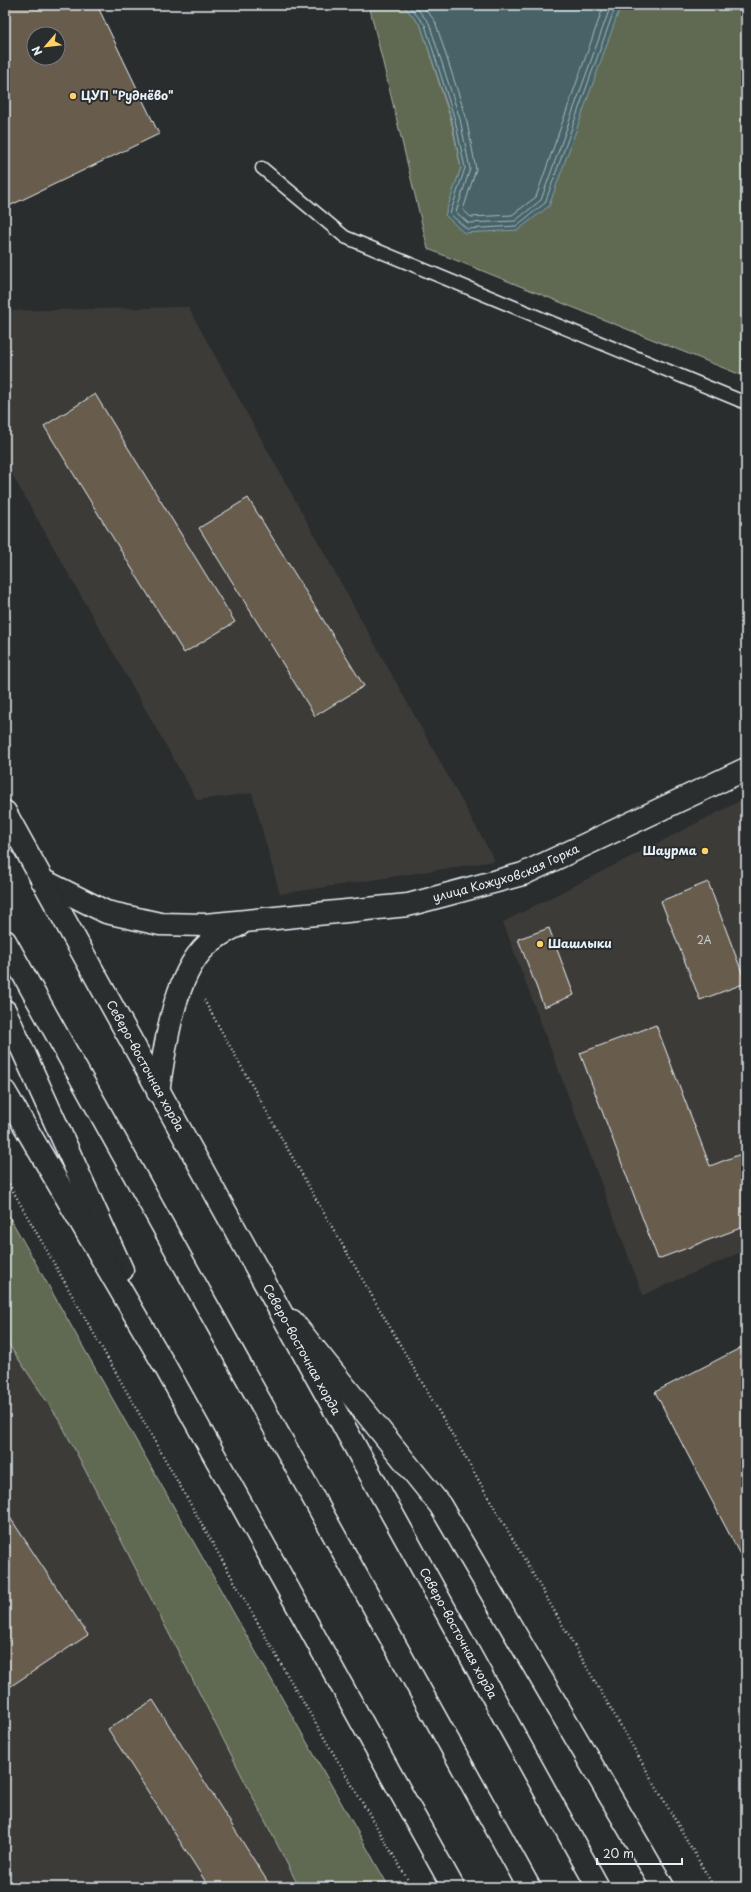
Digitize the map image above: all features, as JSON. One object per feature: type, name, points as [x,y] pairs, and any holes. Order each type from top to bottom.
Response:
[{"type":"main road","name":"улица Кожуховская Горка","points":[[42,880],[106,912],[160,924],[205,925],[408,905],[523,874],[746,769]]},
{"type":"main road","name":"Северо-восточная хорда","points":[[5,812],[158,1092],[274,1298],[598,1887]]},
{"type":"main road","points":[[158,1092],[169,1024],[187,971],[212,940],[231,928],[250,920]]},
{"type":"main road","points":[[5,941],[529,1887]]},
{"type":"main road","points":[[5,1011],[86,1186],[166,1368]]},
{"type":"main road","points":[[5,1092],[166,1368],[452,1887]]},
{"type":"main road","points":[[274,1298],[440,1505],[663,1887]]},
{"type":"lane","points":[[262,168],[345,237],[746,403]]},
{"type":"path","points":[[203,998],[313,1194],[714,1887]]},
{"type":"path","points":[[5,1177],[289,1678],[412,1887]]},
{"type":"shaded area","points":[[188,307],[495,861],[280,894],[252,793],[197,800],[5,462],[5,311]]},
{"type":"shaded area","points":[[746,798],[746,1250],[643,1295],[503,922]]},
{"type":"shaded area","points":[[5,1339],[60,1421],[299,1887],[5,1887]]},
{"type":"green space","points":[[369,5],[403,5],[421,26],[451,120],[461,168],[446,215],[621,5],[746,5],[746,377],[428,249]]},
{"type":"green space","points":[[5,1209],[389,1887],[299,1887],[60,1421],[5,1339]]},
{"type":"water","points":[[403,5],[621,5],[549,206],[518,230],[464,233],[445,215],[461,168],[452,120],[421,26]]},
{"type":"building","name":"ЦУП \"Руднёво\"","points":[[5,5],[97,5],[159,134],[5,208]]},
{"type":"building","points":[[95,394],[235,622],[184,653],[44,426]]},
{"type":"building","points":[[248,498],[364,686],[315,716],[199,528]]},
{"type":"building","points":[[708,882],[746,983],[700,1000],[661,901]]},
{"type":"building","points":[[549,928],[574,995],[544,1007],[518,939]]},
{"type":"building","points":[[656,1025],[710,1166],[746,1152],[746,1226],[658,1259],[580,1053]]},
{"type":"building","points":[[746,1345],[746,1566],[655,1392]]},
{"type":"building","points":[[5,1510],[88,1635],[5,1690]]},
{"type":"building","points":[[153,1700],[271,1887],[209,1887],[108,1729]]},
{"type":"place","name":"ЦУП \"Руднёво\"","points":[[73,96]]},
{"type":"place","name":"Шаурма","points":[[705,851]]},
{"type":"place","name":"Шашлыки","points":[[540,944]]}]
